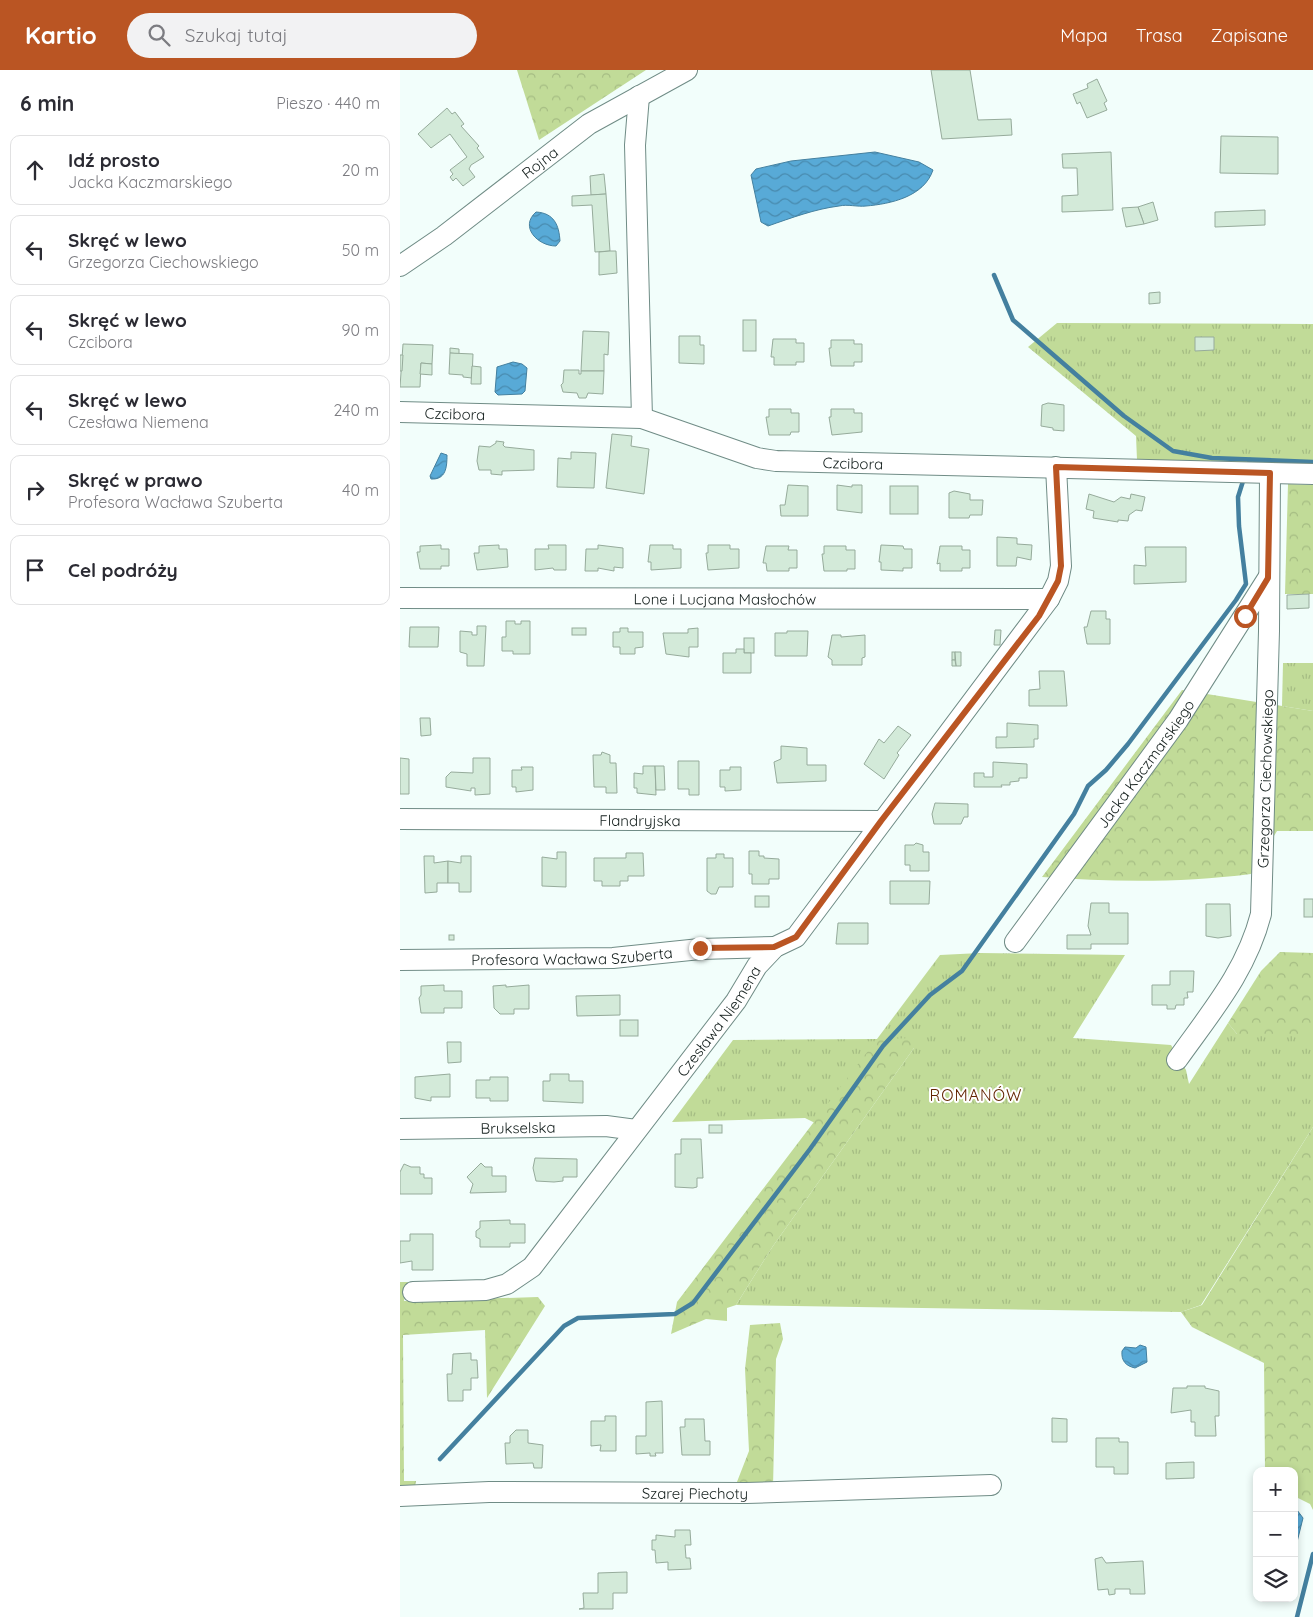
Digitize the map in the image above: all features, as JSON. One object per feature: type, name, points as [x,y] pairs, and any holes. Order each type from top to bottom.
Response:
[{"type":"street","name":"Rojna","points":[[400,266],[444,236],[589,124],[687,70]]},
{"type":"street","points":[[639,96],[635,145],[642,418]]},
{"type":"street","name":"Czcibora","points":[[400,412],[642,418],[757,458],[776,461],[1313,474]]},
{"type":"street","name":"Czesława Niemena","points":[[413,1292],[486,1290],[507,1284],[532,1267],[615,1162],[636,1130],[666,1095],[736,1001],[757,966],[774,947],[796,937],[1049,599],[1058,581],[1061,566],[1056,467]]},
{"type":"street","name":"Grzegorza Ciechowskiego","points":[[1177,1060],[1239,974],[1254,941],[1261,914],[1269,630],[1270,473]]},
{"type":"street","name":"Jacka Kaczmarskiego","points":[[1015,942],[1178,720],[1268,578]]},
{"type":"street","name":"Lone i Lucjana Masłochów","points":[[400,598],[1049,599]]},
{"type":"street","name":"Flandryjska","points":[[400,819],[881,821]]},
{"type":"street","name":"Profesora Wacława Szuberta","points":[[400,960],[613,958],[700,948],[774,947]]},
{"type":"street","name":"Brukselska","points":[[400,1129],[600,1126],[636,1130]]},
{"type":"street","name":"Szarej Piechoty","points":[[400,1496],[489,1492],[746,1493],[991,1486]]},
{"type":"green space","points":[[517,70],[646,70],[539,140]]},
{"type":"green space","points":[[1057,323],[1313,324],[1313,467],[1137,460],[1136,436],[1028,347]]},
{"type":"green space","points":[[1288,484],[1313,485],[1313,594],[1285,594]]},
{"type":"green space","points":[[1283,663],[1313,663],[1313,711],[1282,706]]},
{"type":"green space","points":[[1182,690],[1313,711],[1313,831],[1277,831],[1251,874],[1199,879],[1146,881],[1042,877]]},
{"type":"green space","points":[[1280,952],[1313,953],[1313,1034],[1237,1034],[1228,1023],[1261,971]]},
{"type":"green space","points":[[980,953],[1125,955],[1073,1038],[1171,1045],[1186,1070],[1189,1084],[1228,1023],[1237,1034],[1313,1034],[1313,1127],[1201,1305],[1181,1312],[736,1305],[773,1246],[914,1048],[877,1040],[815,1123],[805,1118],[672,1122],[733,1040],[877,1039],[940,955]]},
{"type":"green space","points":[[917,1038],[914,1048],[773,1246],[736,1305],[727,1308],[727,1321],[706,1319],[671,1334],[677,1302],[877,1039]]},
{"type":"green space","points":[[1313,1127],[1313,1510],[1310,1504],[1298,1498],[1298,1467],[1265,1467],[1264,1363],[1192,1327],[1181,1312],[1202,1305]]},
{"type":"green space","points":[[400,1282],[408,1282],[404,1301],[538,1297],[545,1306],[487,1398],[485,1330],[403,1335],[404,1481],[416,1481],[415,1487],[400,1489]]},
{"type":"green space","points":[[780,1323],[783,1339],[776,1359],[773,1487],[735,1487],[749,1451],[745,1369],[750,1325]]},
{"type":"water","points":[[875,152],[919,162],[933,170],[929,179],[922,187],[914,193],[895,201],[866,206],[846,205],[830,207],[768,226],[761,222],[751,175],[756,169],[791,161]]},
{"type":"water","points":[[536,212],[551,217],[557,225],[560,241],[556,246],[543,243],[533,235],[529,224]]},
{"type":"water","points":[[513,362],[522,364],[527,368],[525,391],[522,394],[498,395],[495,392],[497,367]]},
{"type":"water","points":[[441,453],[447,455],[445,472],[436,479],[431,479],[430,476]]},
{"type":"water","points":[[1140,1345],[1146,1347],[1147,1362],[1135,1368],[1129,1366],[1123,1360],[1122,1351],[1125,1347],[1136,1348]]},
{"type":"water","points":[[1298,1511],[1303,1518],[1298,1538]]},
{"type":"building","points":[[931,70],[970,70],[978,120],[1011,119],[1012,135],[942,139]]},
{"type":"building","points":[[1097,79],[1107,101],[1104,103],[1107,110],[1087,118],[1080,102],[1077,104],[1073,94],[1088,88],[1087,84]]},
{"type":"building","points":[[447,108],[452,114],[455,112],[464,124],[461,126],[479,146],[477,148],[484,157],[471,165],[469,169],[475,177],[463,186],[456,178],[453,181],[450,177],[453,174],[450,170],[467,157],[450,134],[431,148],[418,134]]},
{"type":"building","points":[[1221,136],[1278,137],[1278,174],[1220,173]]},
{"type":"building","points":[[1111,152],[1113,210],[1062,212],[1062,196],[1078,195],[1077,168],[1063,168],[1062,154]]},
{"type":"building","points":[[604,174],[606,194],[591,195],[590,176]]},
{"type":"building","points":[[606,194],[610,251],[595,252],[592,205],[572,206],[572,196]]},
{"type":"building","points":[[1153,202],[1158,220],[1144,224],[1138,207]]},
{"type":"building","points":[[1138,207],[1144,224],[1126,227],[1122,208]]},
{"type":"building","points":[[1265,210],[1265,225],[1215,227],[1215,212]]},
{"type":"building","points":[[616,251],[617,273],[599,275],[599,252]]},
{"type":"building","points":[[1160,292],[1160,303],[1149,304],[1149,293]]},
{"type":"building","points":[[743,320],[756,320],[756,351],[743,351]]},
{"type":"building","points":[[583,331],[609,332],[608,355],[604,354],[604,371],[581,371]]},
{"type":"building","points":[[679,336],[700,336],[700,345],[704,345],[704,364],[679,363]]},
{"type":"building","points":[[1195,337],[1214,337],[1214,350],[1195,351]]},
{"type":"building","points":[[773,339],[796,339],[796,343],[804,343],[804,362],[796,362],[796,365],[774,365],[774,357],[771,357]]},
{"type":"building","points":[[831,340],[854,340],[854,344],[862,344],[862,362],[854,362],[854,366],[831,366],[829,348],[831,348]]},
{"type":"building","points":[[403,344],[433,345],[432,364],[421,363],[420,387],[400,387]]},
{"type":"building","points":[[450,348],[459,349],[459,354],[450,353]]},
{"type":"building","points":[[450,353],[473,354],[472,378],[449,374]]},
{"type":"building","points":[[400,355],[403,355],[402,371],[400,371]]},
{"type":"building","points":[[421,363],[432,364],[432,375],[420,374]]},
{"type":"building","points":[[472,366],[481,367],[481,384],[471,384]]},
{"type":"building","points":[[564,370],[579,370],[579,374],[581,374],[581,371],[604,371],[603,394],[588,393],[586,398],[579,398],[577,393],[563,392],[561,385],[563,383]]},
{"type":"building","points":[[1048,403],[1064,405],[1064,431],[1041,426],[1042,405]]},
{"type":"building","points":[[769,409],[791,409],[791,413],[799,413],[799,432],[791,432],[790,435],[769,435],[766,417],[769,417]]},
{"type":"building","points":[[831,409],[854,409],[854,413],[862,413],[862,432],[832,435],[829,417],[831,417]]},
{"type":"building","points":[[612,434],[632,436],[631,446],[649,449],[644,494],[606,488]]},
{"type":"building","points":[[496,441],[504,442],[503,445],[505,447],[534,450],[534,470],[502,471],[502,475],[491,474],[491,470],[479,470],[477,461],[479,446],[490,447]]},
{"type":"building","points":[[571,452],[596,453],[594,488],[557,487],[558,458],[571,459]]},
{"type":"building","points":[[788,485],[808,486],[808,516],[781,516],[780,505],[785,505]]},
{"type":"building","points":[[837,485],[852,487],[852,485],[862,485],[862,513],[837,510]]},
{"type":"building","points":[[890,486],[918,486],[918,514],[890,514]]},
{"type":"building","points":[[954,491],[970,494],[970,500],[983,500],[982,515],[970,515],[969,518],[949,518],[949,493]]},
{"type":"building","points":[[1089,494],[1114,502],[1121,497],[1130,499],[1131,494],[1145,497],[1142,511],[1136,510],[1129,515],[1128,521],[1118,520],[1118,522],[1093,518],[1094,511],[1086,509]]},
{"type":"building","points":[[997,537],[1017,538],[1017,544],[1032,545],[1031,560],[1017,557],[1016,566],[997,566]]},
{"type":"building","points":[[441,545],[441,549],[449,549],[449,566],[441,566],[441,569],[420,569],[417,552],[420,552],[420,546]]},
{"type":"building","points":[[499,545],[499,549],[507,549],[508,567],[477,570],[474,553],[479,553],[479,546]]},
{"type":"building","points":[[548,545],[566,545],[566,570],[554,570],[553,568],[535,570],[535,549],[549,549]]},
{"type":"building","points":[[598,545],[623,548],[623,568],[614,567],[614,571],[598,568],[598,571],[585,571],[586,549],[598,549]]},
{"type":"building","points":[[650,545],[673,545],[673,549],[681,549],[681,568],[651,570],[651,562],[648,562]]},
{"type":"building","points":[[708,545],[730,545],[730,549],[739,549],[739,568],[708,570],[706,553],[708,553]]},
{"type":"building","points":[[881,545],[903,546],[904,549],[912,549],[912,568],[903,568],[903,571],[881,570],[881,562],[879,562]]},
{"type":"building","points":[[766,546],[789,546],[788,550],[797,550],[797,568],[789,568],[789,571],[767,571],[766,563],[763,563]]},
{"type":"building","points":[[824,546],[846,546],[846,550],[855,550],[855,569],[824,571],[822,554],[824,554]]},
{"type":"building","points":[[940,546],[962,546],[962,550],[970,550],[970,568],[962,568],[962,571],[940,571],[940,563],[937,564]]},
{"type":"building","points":[[1145,547],[1186,547],[1186,582],[1134,584],[1134,565],[1146,566]]},
{"type":"building","points":[[1309,594],[1309,608],[1287,609],[1287,595]]},
{"type":"building","points":[[1091,611],[1106,611],[1106,619],[1110,619],[1110,644],[1087,644],[1084,627],[1087,627]]},
{"type":"building","points":[[506,621],[515,621],[515,624],[521,624],[521,621],[530,621],[530,654],[513,654],[513,651],[502,651],[502,637],[506,637]]},
{"type":"building","points":[[477,626],[486,626],[484,666],[467,666],[467,654],[460,652],[460,631],[472,632],[472,635],[477,635]]},
{"type":"building","points":[[410,627],[439,627],[438,647],[409,647]]},
{"type":"building","points":[[572,628],[586,628],[586,635],[572,635]]},
{"type":"building","points":[[620,628],[628,628],[628,632],[643,632],[643,647],[635,648],[635,654],[620,654],[620,647],[613,647],[613,632],[620,632]]},
{"type":"building","points":[[698,628],[698,647],[689,647],[689,657],[666,654],[663,633],[688,633],[688,629]]},
{"type":"building","points":[[995,630],[1001,630],[1000,645],[994,645]]},
{"type":"building","points":[[787,631],[808,631],[807,656],[775,656],[775,633],[787,633]]},
{"type":"building","points":[[832,635],[841,635],[841,637],[865,635],[865,657],[862,658],[862,665],[832,665],[832,660],[828,657]]},
{"type":"building","points":[[744,638],[754,638],[754,653],[744,653]]},
{"type":"building","points":[[736,649],[744,649],[744,653],[751,653],[751,673],[723,673],[723,653],[736,653]]},
{"type":"building","points":[[952,652],[955,652],[955,660],[952,660]]},
{"type":"building","points":[[955,652],[961,652],[961,666],[956,666]]},
{"type":"building","points":[[952,660],[955,660],[956,666],[952,666]]},
{"type":"building","points":[[1039,671],[1064,671],[1067,706],[1029,706],[1029,690],[1040,689]]},
{"type":"building","points":[[420,718],[430,718],[431,735],[421,736]]},
{"type":"building","points":[[1007,723],[1038,725],[1038,739],[1034,739],[1034,747],[996,748],[996,737],[1007,737]]},
{"type":"building","points":[[898,726],[911,735],[897,753],[899,755],[884,779],[864,764],[879,739],[884,743]]},
{"type":"building","points":[[781,746],[807,748],[807,765],[826,765],[826,781],[777,783],[774,762],[781,759]]},
{"type":"building","points":[[602,752],[610,755],[610,763],[616,763],[617,793],[606,793],[606,787],[594,787],[593,755],[601,755]]},
{"type":"building","points":[[400,758],[409,759],[409,794],[400,794]]},
{"type":"building","points":[[473,758],[490,758],[490,794],[475,795],[475,788],[471,788],[471,791],[446,787],[446,777],[451,772],[473,773]]},
{"type":"building","points":[[678,761],[699,761],[699,795],[689,795],[689,789],[678,789]]},
{"type":"building","points":[[993,762],[1027,764],[1027,778],[1019,778],[1019,781],[1010,782],[1010,785],[1001,785],[1002,787],[974,787],[974,773],[984,773],[984,777],[993,777]]},
{"type":"building","points":[[643,766],[655,766],[656,795],[637,793],[637,788],[634,788],[634,773],[643,774]]},
{"type":"building","points":[[655,766],[664,766],[665,790],[656,790]]},
{"type":"building","points":[[521,767],[533,767],[533,790],[516,792],[516,787],[512,787],[512,770],[522,770]]},
{"type":"building","points":[[730,767],[741,767],[741,790],[725,791],[725,787],[720,787],[720,770],[730,770]]},
{"type":"building","points":[[935,803],[968,804],[968,817],[964,817],[961,824],[934,824],[932,814]]},
{"type":"building","points":[[916,843],[923,845],[923,852],[929,852],[929,871],[910,871],[910,865],[905,865],[905,845],[914,845]]},
{"type":"building","points":[[749,851],[759,851],[759,856],[764,856],[764,858],[779,859],[779,879],[769,879],[769,884],[752,884],[752,874],[749,874]]},
{"type":"building","points":[[557,852],[566,852],[566,887],[542,886],[542,857],[557,859]]},
{"type":"building","points":[[626,853],[643,853],[644,876],[628,876],[628,881],[620,881],[620,886],[602,886],[602,881],[594,881],[594,858],[626,858]]},
{"type":"building","points":[[716,854],[724,854],[724,858],[733,858],[733,887],[719,887],[716,894],[711,894],[707,891],[707,858],[716,858]]},
{"type":"building","points":[[424,856],[434,856],[434,863],[448,861],[448,883],[437,883],[437,892],[425,893]]},
{"type":"building","points":[[461,856],[471,856],[471,892],[459,892],[459,883],[448,883],[448,861],[461,863]]},
{"type":"building","points":[[890,881],[930,881],[929,904],[890,904]]},
{"type":"building","points":[[755,896],[769,896],[769,907],[755,907]]},
{"type":"building","points":[[1304,899],[1313,899],[1313,917],[1304,917]]},
{"type":"building","points":[[1091,903],[1109,903],[1109,913],[1128,913],[1128,944],[1091,944],[1091,949],[1067,949],[1067,935],[1091,935],[1088,926]]},
{"type":"building","points":[[1206,904],[1230,904],[1231,936],[1218,938],[1206,936]]},
{"type":"building","points":[[838,923],[868,923],[868,944],[836,944]]},
{"type":"building","points":[[449,935],[454,935],[454,940],[449,940]]},
{"type":"building","points":[[1170,971],[1194,971],[1193,992],[1187,992],[1188,998],[1184,998],[1184,1005],[1176,1005],[1175,1009],[1167,1009],[1167,1005],[1152,1005],[1152,985],[1170,985]]},
{"type":"building","points":[[444,985],[444,991],[462,991],[462,1008],[444,1008],[444,1013],[421,1013],[419,998],[421,986]]},
{"type":"building","points":[[506,985],[506,987],[529,985],[529,1009],[514,1009],[514,1014],[500,1014],[494,1008],[493,986]]},
{"type":"building","points":[[620,995],[620,1015],[577,1016],[576,996]]},
{"type":"building","points":[[620,1020],[638,1020],[638,1036],[620,1036]]},
{"type":"building","points":[[447,1042],[461,1042],[461,1062],[448,1063]]},
{"type":"building","points":[[450,1074],[450,1097],[431,1097],[431,1101],[415,1098],[415,1077]]},
{"type":"building","points":[[550,1074],[569,1074],[569,1081],[583,1081],[583,1103],[543,1101],[543,1081],[550,1081]]},
{"type":"building","points":[[490,1077],[508,1077],[508,1101],[490,1101],[490,1098],[476,1098],[476,1080],[490,1080]]},
{"type":"building","points":[[709,1125],[722,1125],[722,1133],[709,1133]]},
{"type":"building","points":[[681,1139],[701,1139],[703,1178],[697,1178],[697,1187],[675,1187],[675,1154],[681,1154]]},
{"type":"building","points":[[535,1158],[577,1159],[577,1177],[563,1177],[563,1181],[554,1182],[536,1181],[533,1168]]},
{"type":"building","points":[[481,1163],[485,1167],[492,1167],[492,1176],[506,1176],[506,1192],[470,1193],[473,1184],[467,1177]]},
{"type":"building","points":[[404,1164],[411,1167],[420,1167],[420,1174],[424,1174],[424,1178],[432,1178],[432,1194],[400,1194],[400,1172]]},
{"type":"building","points":[[510,1220],[510,1224],[525,1224],[525,1243],[510,1243],[510,1247],[480,1247],[480,1239],[476,1237],[476,1231],[480,1228],[480,1221]]},
{"type":"building","points":[[410,1234],[433,1234],[433,1270],[412,1270],[412,1261],[400,1263],[400,1241],[410,1241]]},
{"type":"building","points":[[471,1353],[471,1360],[477,1360],[478,1378],[471,1378],[471,1390],[463,1390],[463,1401],[448,1401],[447,1374],[452,1374],[453,1354]]},
{"type":"building","points":[[1187,1386],[1205,1386],[1205,1388],[1219,1391],[1219,1416],[1215,1416],[1216,1436],[1195,1436],[1195,1422],[1191,1422],[1191,1410],[1171,1413],[1173,1388],[1187,1388]]},
{"type":"building","points":[[662,1401],[663,1453],[655,1453],[656,1456],[650,1456],[650,1453],[636,1454],[636,1436],[646,1436],[646,1402]]},
{"type":"building","points":[[605,1416],[616,1416],[616,1451],[600,1451],[601,1445],[591,1446],[591,1421],[605,1421]]},
{"type":"building","points":[[1052,1418],[1067,1419],[1067,1442],[1052,1442]]},
{"type":"building","points":[[685,1419],[704,1419],[705,1441],[710,1441],[710,1455],[682,1455],[680,1427],[685,1427]]},
{"type":"building","points":[[516,1430],[528,1430],[528,1443],[543,1445],[542,1468],[534,1468],[533,1463],[506,1464],[505,1443],[510,1443],[510,1436]]},
{"type":"building","points":[[1096,1438],[1119,1438],[1119,1442],[1128,1442],[1128,1474],[1114,1474],[1114,1467],[1096,1467]]},
{"type":"building","points":[[1194,1462],[1194,1478],[1166,1479],[1166,1463]]},
{"type":"building","points":[[675,1530],[690,1530],[691,1545],[685,1545],[686,1558],[690,1558],[691,1569],[668,1570],[668,1562],[656,1563],[655,1550],[652,1550],[652,1540],[656,1540],[656,1535],[675,1537]]},
{"type":"building","points":[[1102,1557],[1106,1563],[1143,1561],[1145,1594],[1130,1594],[1130,1589],[1115,1589],[1115,1594],[1109,1595],[1108,1589],[1098,1590],[1095,1559]]},
{"type":"building","points":[[627,1572],[627,1593],[613,1593],[613,1609],[579,1609],[584,1608],[583,1593],[598,1593],[598,1573]]},
{"type":"waterway","points":[[994,275],[1013,320],[1124,416],[1173,451],[1212,458],[1313,462]]},
{"type":"waterway","points":[[1248,468],[1250,460]]},
{"type":"waterway","points":[[440,1459],[564,1326],[578,1318],[675,1314],[693,1303],[810,1149],[883,1046],[930,995],[962,971],[1074,814],[1088,786],[1106,770],[1128,744],[1236,600],[1246,584],[1239,526],[1238,497],[1244,478]]},
{"type":"waterway","points":[[1297,1617],[1313,1554]]},
{"type":"district","name":"ROMANÓW","points":[[976,1095]]},
{"type":"route","points":[[700,948],[774,947],[796,937],[881,821],[1039,616],[1058,581],[1061,566],[1056,467],[1270,473],[1268,578],[1245,616]]}]
